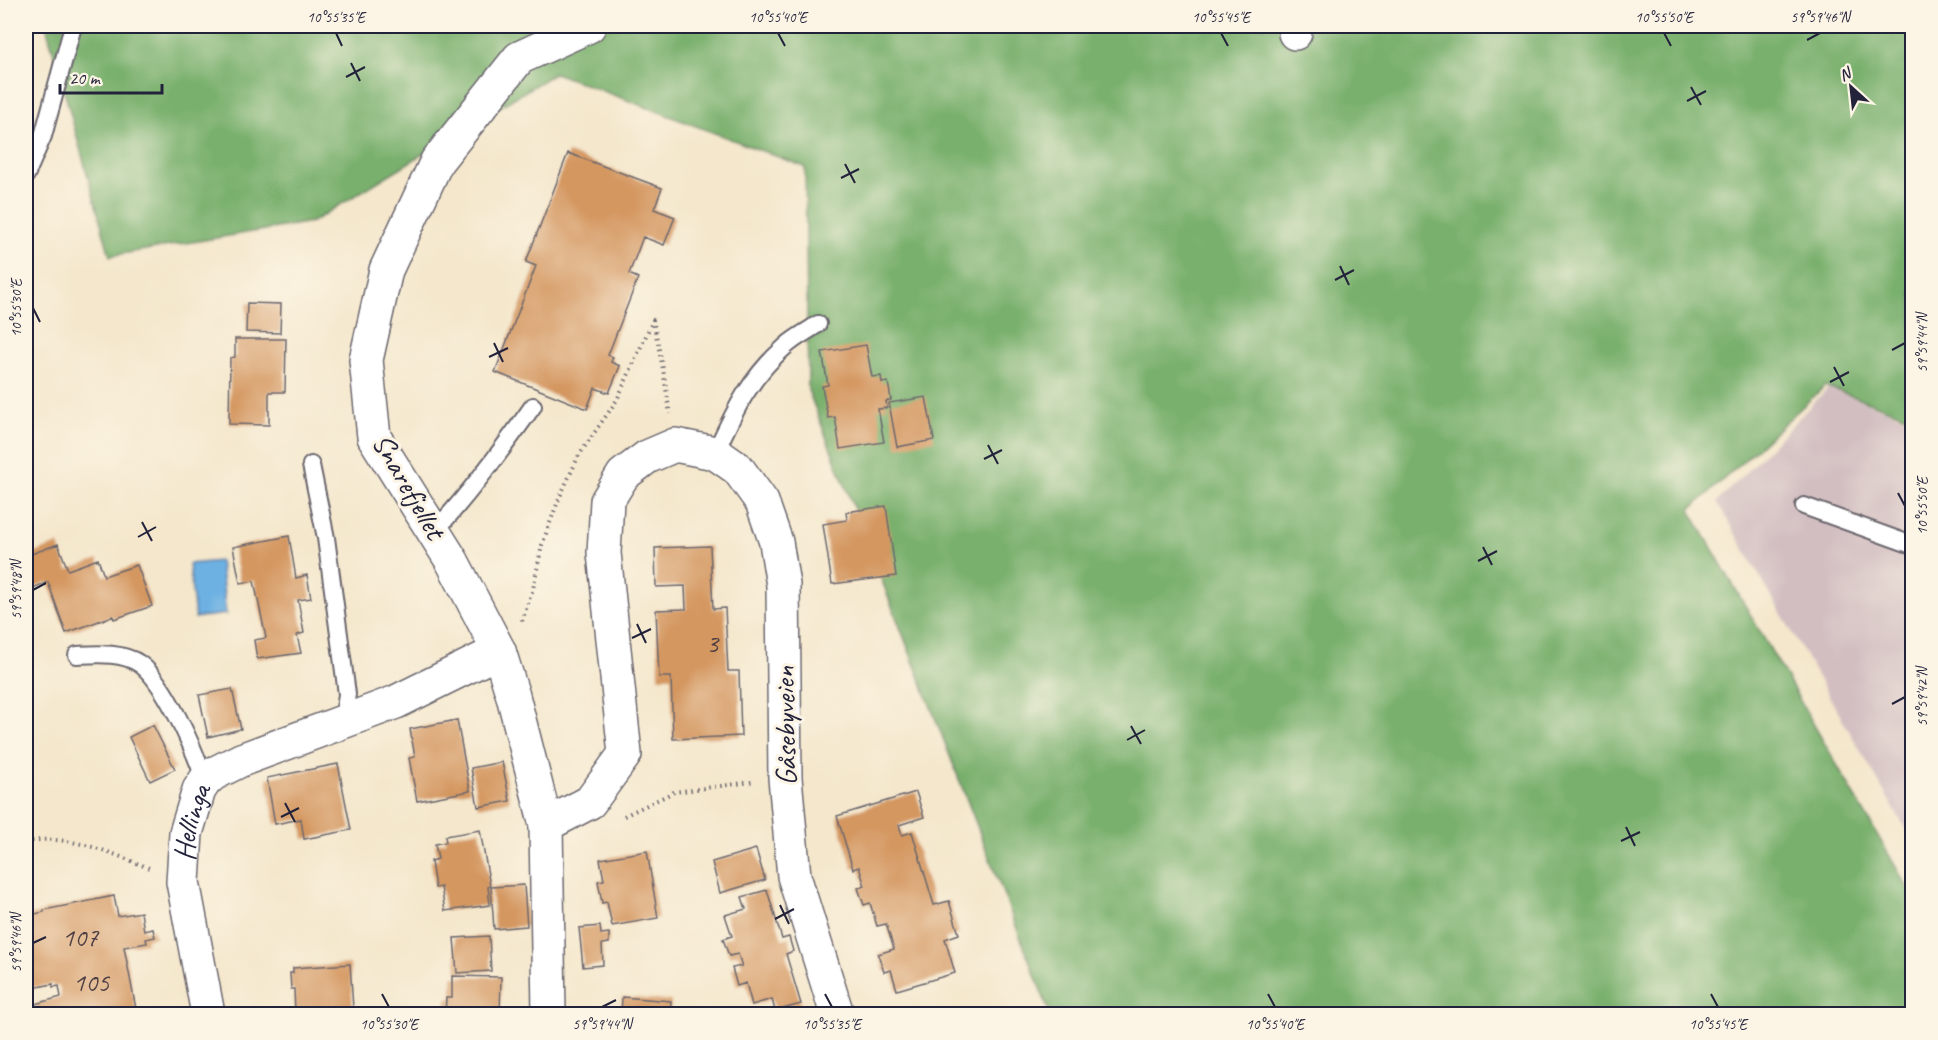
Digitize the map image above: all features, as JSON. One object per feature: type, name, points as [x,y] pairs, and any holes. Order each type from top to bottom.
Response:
[{"type":"street","name":"Snarefjellet","points":[[549,1014],[546,825],[513,696],[500,651],[452,561],[374,437],[366,360],[386,270],[437,161],[519,58],[589,26]]},
{"type":"street","name":"Gåsebyveien","points":[[546,825],[590,802],[625,754],[604,554],[607,501],[623,475],[647,457],[675,445],[715,453],[738,468],[762,502],[776,542],[783,585],[785,778],[794,876],[837,1014]]},
{"type":"street","name":"Hellinga","points":[[208,1014],[183,882],[186,833],[199,790],[205,781],[213,774],[241,760],[396,702],[500,651]]},
{"type":"lane","points":[[26,175],[43,136],[73,26]]},
{"type":"lane","points":[[715,453],[739,403],[758,374],[788,343],[818,324]]},
{"type":"lane","points":[[434,532],[463,501],[499,456],[533,405]]},
{"type":"lane","points":[[311,465],[326,538],[347,694],[343,723]]},
{"type":"lane","points":[[1804,506],[1912,544]]},
{"type":"lane","points":[[77,655],[123,656],[141,664],[158,683],[181,724],[205,781]]},
{"type":"path","points":[[619,819],[674,792],[785,778]]},
{"type":"path","points":[[26,842],[50,840],[74,842],[183,882]]},
{"type":"shaded area","points":[[1828,388],[1912,420],[1912,840],[1717,502]]},
{"type":"green space","points":[[46,26],[1912,26],[1912,418],[1825,386],[1690,510],[1912,895],[1912,1014],[1050,1014],[808,390],[805,167],[555,73],[312,222],[110,256]]},
{"type":"water","points":[[220,561],[226,614],[195,618],[189,564]]},
{"type":"building","points":[[568,153],[662,188],[654,209],[675,217],[664,245],[643,237],[629,274],[638,278],[608,355],[613,357],[611,362],[620,366],[609,393],[595,388],[587,409],[495,372],[536,266],[526,262]]},
{"type":"building","points":[[247,303],[281,304],[280,333],[246,332]]},
{"type":"building","points":[[235,339],[286,339],[285,392],[269,392],[269,425],[229,424],[230,358],[235,357]]},
{"type":"building","points":[[866,345],[872,377],[881,376],[882,383],[888,382],[891,400],[886,401],[887,408],[878,409],[884,442],[840,449],[835,417],[828,418],[822,386],[828,385],[822,352]]},
{"type":"building","points":[[926,397],[934,440],[897,447],[889,403]]},
{"type":"building","points":[[886,506],[896,576],[832,584],[823,524],[847,520],[846,512]]},
{"type":"building","points":[[289,536],[296,578],[307,575],[311,598],[298,600],[304,633],[297,635],[301,653],[257,659],[254,640],[266,638],[254,581],[240,583],[233,547]]},
{"type":"building","points":[[58,544],[68,570],[98,559],[104,576],[137,565],[152,606],[114,619],[113,616],[66,633],[48,582],[33,588],[26,566],[26,556]]},
{"type":"building","points":[[710,546],[713,609],[725,608],[728,671],[739,671],[741,736],[673,739],[671,677],[659,677],[656,610],[686,609],[685,586],[656,587],[655,548]]},
{"type":"building","points":[[232,689],[241,729],[208,737],[199,695]]},
{"type":"building","points":[[457,720],[470,791],[417,801],[409,758],[415,757],[410,729]]},
{"type":"building","points":[[153,725],[175,769],[150,781],[129,737]]},
{"type":"building","points":[[502,762],[510,801],[478,807],[471,768]]},
{"type":"building","points":[[338,764],[351,830],[304,839],[301,819],[275,824],[267,778]]},
{"type":"building","points":[[916,792],[924,817],[899,825],[902,835],[912,832],[934,905],[949,901],[959,934],[945,939],[955,973],[897,990],[891,970],[884,972],[878,954],[894,949],[886,924],[877,926],[870,903],[864,905],[858,888],[865,886],[859,867],[853,869],[837,816]]},
{"type":"building","points":[[480,830],[490,886],[488,887],[490,905],[445,911],[441,887],[435,888],[431,861],[438,859],[435,844],[446,842],[445,836]]},
{"type":"building","points":[[756,849],[765,880],[720,893],[712,862]]},
{"type":"building","points":[[647,851],[658,918],[612,926],[607,902],[602,903],[598,881],[604,880],[600,859]]},
{"type":"building","points":[[524,885],[527,926],[494,929],[491,887]]},
{"type":"building","points":[[767,890],[782,939],[789,937],[793,951],[786,954],[801,1004],[775,1011],[772,999],[752,1005],[746,983],[737,986],[732,968],[742,966],[738,954],[729,956],[723,939],[732,936],[725,915],[746,909],[742,897]]},
{"type":"building","points":[[114,896],[118,916],[141,912],[144,931],[153,929],[155,937],[146,939],[147,943],[124,947],[137,1014],[37,1014],[35,1004],[61,997],[59,986],[53,987],[53,984],[32,988],[26,954],[26,916],[44,912],[44,910]]},
{"type":"building","points":[[600,926],[601,934],[609,933],[609,943],[602,944],[603,965],[583,967],[579,928]]},
{"type":"building","points":[[489,936],[491,971],[457,973],[454,938]]},
{"type":"building","points":[[350,964],[353,1008],[343,1009],[343,1014],[295,1012],[294,989],[291,989],[290,973],[293,973],[293,968]]},
{"type":"building","points":[[452,976],[501,977],[500,1014],[445,1014],[446,998],[452,998]]},
{"type":"building","points":[[622,997],[671,1001],[670,1014],[621,1014]]}]
